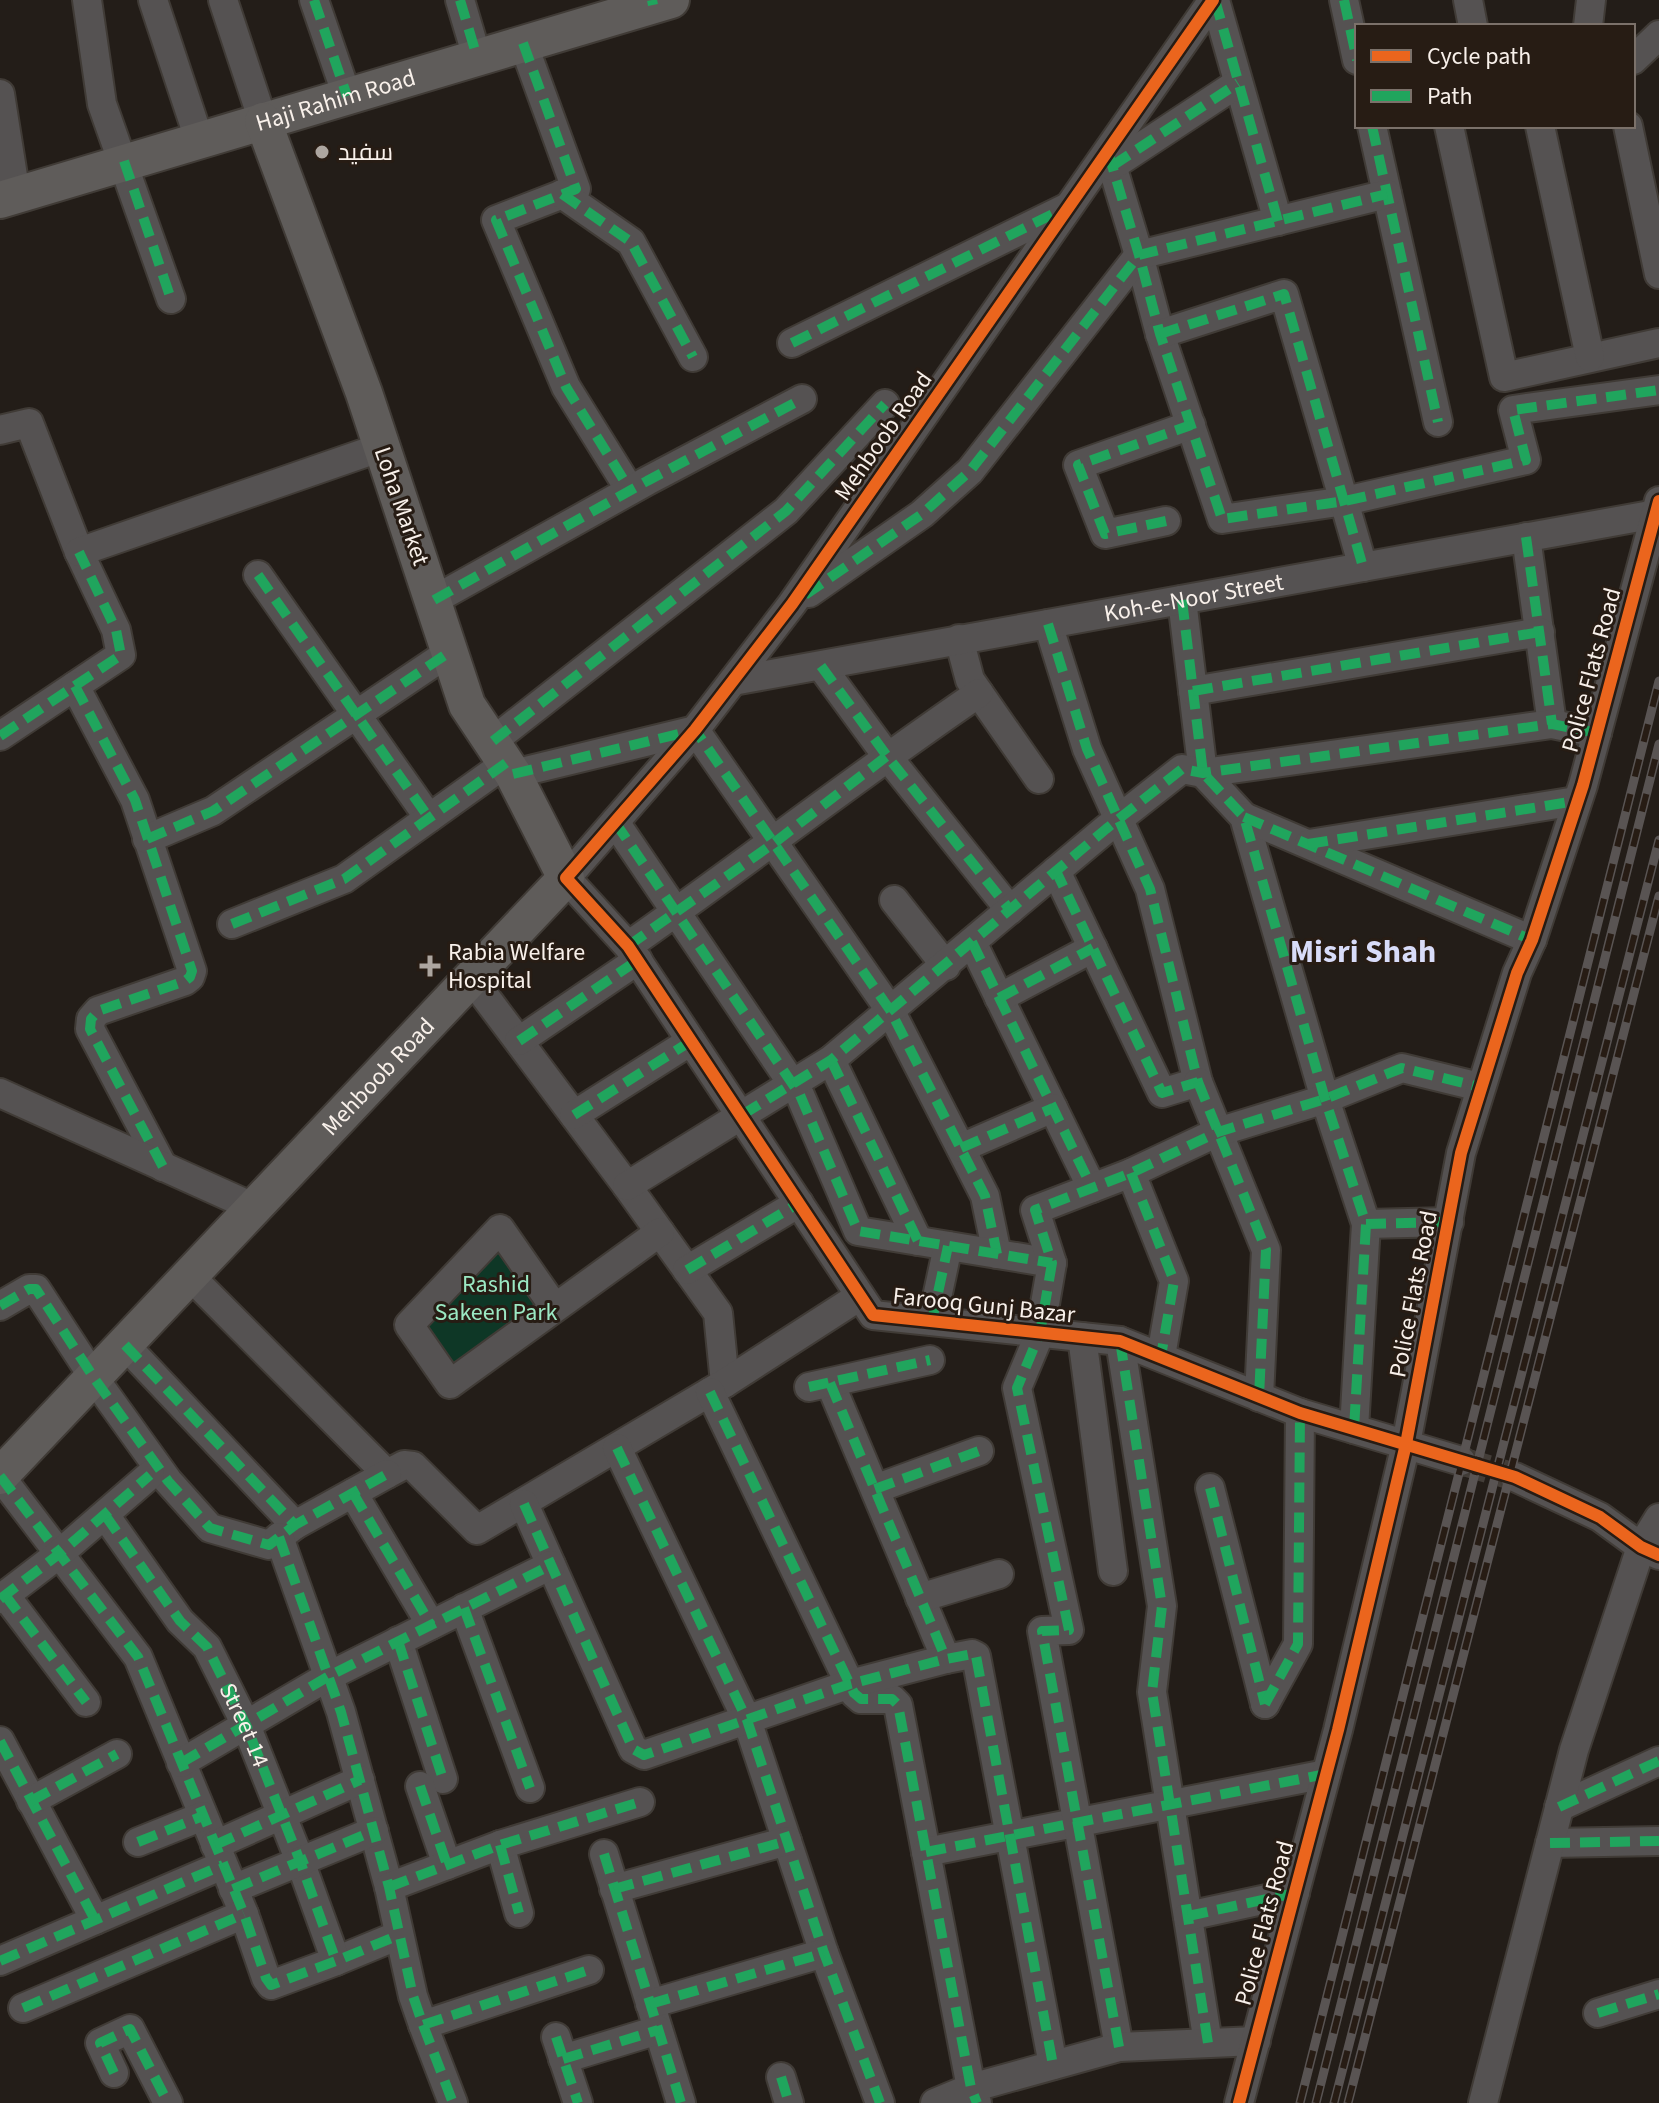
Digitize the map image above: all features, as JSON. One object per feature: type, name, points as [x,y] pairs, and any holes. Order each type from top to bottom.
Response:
[{"type":"main road","name":"Haji Rahim Road","points":[[8,197],[523,43],[602,8],[659,2]]},
{"type":"main road","name":"Loha Market","points":[[263,121],[382,447],[467,705],[504,759],[566,878]]},
{"type":"main road","name":"Mehboob Road","points":[[0,1476],[566,878]]},
{"type":"street","points":[[87,0],[102,104],[171,299]]},
{"type":"street","points":[[153,0],[199,139]]},
{"type":"street","points":[[223,0],[263,121]]},
{"type":"street","points":[[314,0],[347,96]]},
{"type":"street","points":[[460,0],[477,57]]},
{"type":"street","points":[[1214,0],[1278,221]]},
{"type":"street","name":"Mehboob Road","points":[[566,878],[695,730],[792,604],[1070,206],[1110,159],[1214,0]]},
{"type":"street","points":[[1344,0],[1355,51]]},
{"type":"street","points":[[1468,0],[1473,24]]},
{"type":"street","points":[[1588,24],[1591,0]]},
{"type":"street","points":[[523,43],[576,189],[496,220],[566,387],[630,490]]},
{"type":"street","points":[[1238,83],[1110,159],[1160,334],[1222,519],[1345,501],[1526,460],[1513,410],[1659,390]]},
{"type":"street","points":[[0,94],[8,197]]},
{"type":"street","points":[[1372,128],[1438,422]]},
{"type":"street","points":[[1449,128],[1504,377],[1659,343]]},
{"type":"street","points":[[1540,128],[1590,357]]},
{"type":"street","points":[[1628,128],[1659,274]]},
{"type":"street","points":[[562,194],[631,242],[693,357]]},
{"type":"street","points":[[792,604],[922,514],[970,471],[1139,255],[1387,194]]},
{"type":"street","points":[[792,343],[1070,206]]},
{"type":"street","points":[[1160,334],[1284,294],[1363,567]]},
{"type":"street","points":[[434,600],[630,490],[802,399]]},
{"type":"street","points":[[232,924],[344,879],[504,759],[786,511],[885,404]]},
{"type":"street","points":[[0,430],[29,423],[79,552],[116,630],[121,655],[0,736]]},
{"type":"street","points":[[1166,521],[1105,534],[1078,465],[1191,425]]},
{"type":"street","points":[[79,552],[382,447]]},
{"type":"street","name":"Koh-e-Noor Street","points":[[733,681],[1526,537],[1657,508]]},
{"type":"street","name":"Police Flats Road","points":[[1239,2103],[1326,1774],[1406,1444],[1461,1153],[1597,733],[1657,508]]},
{"type":"street","points":[[1526,537],[1552,724]]},
{"type":"street","points":[[258,575],[429,818]]},
{"type":"street","points":[[1182,600],[1203,773],[1244,817],[1532,940]]},
{"type":"street","points":[[1048,624],[1087,749],[1150,889],[1198,1082],[1266,1250],[1259,1397]]},
{"type":"street","points":[[1193,691],[1540,632]]},
{"type":"street","points":[[959,639],[970,680],[1039,779]]},
{"type":"street","points":[[147,839],[213,811],[451,651]]},
{"type":"street","points":[[821,666],[887,756],[1010,910]]},
{"type":"street","points":[[75,686],[135,800],[192,971],[185,981],[98,1011],[91,1019],[90,1029],[163,1167]]},
{"type":"street","points":[[519,1041],[633,953],[676,913],[887,756],[979,693]]},
{"type":"street","points":[[627,1186],[831,1060],[1182,769],[1203,773],[1552,724],[1597,733]]},
{"type":"street","points":[[504,759],[695,730],[890,1010],[985,1196],[997,1254]]},
{"type":"street","points":[[1308,844],[1576,801]]},
{"type":"street","points":[[1244,817],[1325,1099],[1366,1224],[1354,1429]]},
{"type":"street","points":[[615,822],[800,1095],[858,1231],[1052,1263]]},
{"type":"street","points":[[1056,871],[1162,1093],[1198,1082]]},
{"type":"street","name":"Farooq Gunj Bazar","points":[[566,878],[633,953],[873,1315],[1120,1341],[1300,1413],[1461,1461]]},
{"type":"street","points":[[894,900],[946,966]]},
{"type":"street","points":[[972,942],[1092,1188]]},
{"type":"street","points":[[999,998],[1093,948]]},
{"type":"street","points":[[472,979],[718,1313],[717,1387],[850,1684],[857,1697],[892,1699],[898,1705],[974,2095]]},
{"type":"street","points":[[574,1115],[691,1041]]},
{"type":"street","points":[[831,1060],[918,1241]]},
{"type":"street","points":[[1119,2047],[1042,1631],[1069,1630],[1017,1388],[1040,1333],[1052,1263],[1035,1210],[1131,1173],[1218,1132],[1325,1099],[1402,1068],[1480,1087]]},
{"type":"street","points":[[0,1093],[255,1208]]},
{"type":"street","points":[[961,1148],[1053,1108]]},
{"type":"street","points":[[1131,1173],[1174,1281],[1161,1356]]},
{"type":"street","points":[[687,1270],[799,1203]]},
{"type":"street","points":[[1366,1224],[1449,1222]]},
{"type":"street","points":[[555,1308],[500,1229],[409,1325],[450,1384],[555,1308],[660,1232]]},
{"type":"street","points":[[932,1321],[948,1246]]},
{"type":"street","points":[[190,1276],[387,1474]]},
{"type":"street","points":[[0,1306],[29,1289],[36,1289],[94,1378],[168,1481],[210,1528],[269,1545],[287,1531],[404,1465],[413,1466],[477,1530],[717,1387],[860,1296]]},
{"type":"street","points":[[1082,1337],[1113,1571]]},
{"type":"street","points":[[1120,1341],[1162,1606],[1152,1692],[1208,2043]]},
{"type":"street","points":[[125,1345],[287,1531],[374,1831],[413,1996],[453,2103]]},
{"type":"street","points":[[930,1360],[820,1385],[875,1489],[946,1659]]},
{"type":"street","points":[[1210,1488],[1265,1704],[1298,1644],[1300,1413]]},
{"type":"street","points":[[617,1448],[747,1720],[824,1953],[880,2103]]},
{"type":"street","points":[[875,1489],[979,1451]]},
{"type":"street","points":[[86,1702],[3,1597],[59,1554],[150,1475]]},
{"type":"street","points":[[0,1476],[138,1657],[271,1985],[399,1935]]},
{"type":"street","points":[[1515,1477],[1600,1517],[1650,1551]]},
{"type":"street","points":[[353,1493],[431,1625]]},
{"type":"street","points":[[524,1504],[633,1749],[644,1755],[850,1684],[972,1654],[978,1660],[1053,2065]]},
{"type":"street","name":"Street 14","points":[[105,1515],[180,1621],[207,1647],[246,1725],[336,1961]]},
{"type":"street","points":[[1483,2103],[1574,1750],[1650,1551],[1659,1518]]},
{"type":"street","points":[[181,1763],[329,1676],[551,1565]]},
{"type":"street","points":[[920,1598],[999,1574]]},
{"type":"street","points":[[464,1608],[530,1788]]},
{"type":"street","points":[[398,1641],[432,1783],[447,1865]]},
{"type":"street","points":[[0,1741],[95,1920]]},
{"type":"street","points":[[31,1801],[117,1754]]},
{"type":"street","points":[[1559,1807],[1659,1761]]},
{"type":"street","points":[[926,1852],[1326,1774]]},
{"type":"street","points":[[23,2008],[229,1878],[282,1815],[360,1780]]},
{"type":"street","points":[[389,1887],[500,1845],[640,1802]]},
{"type":"street","points":[[138,1842],[203,1816]]},
{"type":"street","points":[[0,1961],[95,1920],[229,1878],[300,1861],[374,1831]]},
{"type":"street","points":[[614,1889],[787,1841]]},
{"type":"street","points":[[1550,1843],[1659,1841]]},
{"type":"street","points":[[500,1845],[519,1913]]},
{"type":"street","points":[[604,1854],[681,2103]]},
{"type":"street","points":[[1188,1916],[1295,1893]]},
{"type":"street","points":[[578,2103],[559,2048],[654,2017],[824,1953]]},
{"type":"street","points":[[423,2025],[589,1970]]},
{"type":"street","points":[[1598,2013],[1659,1994]]},
{"type":"street","points":[[114,2073],[100,2043],[130,2029],[168,2103]]},
{"type":"street","points":[[935,2103],[974,2095],[1053,2065],[1119,2047],[1256,2041]]},
{"type":"green space","name":"Rashid Sakeen Park","points":[[500,1229],[555,1308],[450,1384],[409,1325]]},
{"type":"tunnel","points":[[1461,1461],[1515,1477]]},
{"type":"railway","points":[[1300,2103],[1659,681]]},
{"type":"railway","points":[[1316,2103],[1659,744]]},
{"type":"railway","points":[[1334,2103],[1659,840]]},
{"type":"railway","points":[[1348,2103],[1659,896]]},
{"type":"marked path","points":[[314,0],[347,96]]},
{"type":"marked path","points":[[460,0],[477,57]]},
{"type":"marked path","points":[[652,0],[653,5]]},
{"type":"marked path","points":[[1215,0],[1278,221]]},
{"type":"marked path","points":[[1344,0],[1355,51]]},
{"type":"marked path","points":[[523,43],[576,189],[496,220],[566,387],[630,490]]},
{"type":"marked path","points":[[1112,166],[1238,83]]},
{"type":"marked path","points":[[1372,128],[1438,422]]},
{"type":"marked path","points":[[1108,152],[1160,334],[1222,519],[1345,501],[1526,460],[1513,410],[1659,390]]},
{"type":"marked path","points":[[124,161],[171,299]]},
{"type":"marked path","points":[[562,194],[631,242],[693,357]]},
{"type":"marked path","points":[[805,595],[922,514],[970,471],[1139,255],[1387,194]]},
{"type":"marked path","points":[[792,343],[1061,210]]},
{"type":"marked path","points":[[1160,334],[1284,294],[1363,567]]},
{"type":"marked path","points":[[434,600],[802,399]]},
{"type":"marked path","points":[[493,741],[786,511],[885,404]]},
{"type":"marked path","points":[[1166,521],[1105,534],[1078,465],[1191,425]]},
{"type":"marked path","points":[[1526,537],[1552,724]]},
{"type":"marked path","points":[[0,736],[121,655],[116,630],[79,552]]},
{"type":"marked path","points":[[258,575],[429,818]]},
{"type":"marked path","points":[[1182,600],[1203,773],[1244,817],[1325,1099],[1366,1224],[1354,1429]]},
{"type":"marked path","points":[[1048,624],[1087,749],[1150,889],[1198,1082],[1162,1093],[1056,871]]},
{"type":"marked path","points":[[1193,691],[1540,632]]},
{"type":"marked path","points":[[147,839],[213,811],[451,651]]},
{"type":"marked path","points":[[821,666],[887,756],[1010,910]]},
{"type":"marked path","points":[[75,686],[135,800],[192,971],[185,981],[98,1011],[91,1019],[90,1029],[163,1167]]},
{"type":"marked path","points":[[742,1115],[831,1060],[1182,769],[1203,773],[1552,724],[1597,733]]},
{"type":"marked path","points":[[513,774],[695,730],[890,1010],[985,1196],[997,1254]]},
{"type":"marked path","points":[[628,946],[774,843],[887,756]]},
{"type":"marked path","points":[[232,924],[344,879],[506,763]]},
{"type":"marked path","points":[[1308,844],[1576,801]]},
{"type":"marked path","points":[[1244,817],[1532,940]]},
{"type":"marked path","points":[[615,822],[800,1095],[858,1231],[1052,1263]]},
{"type":"marked path","points":[[972,942],[1092,1188]]},
{"type":"marked path","points":[[999,998],[1093,948]]},
{"type":"marked path","points":[[519,1041],[638,960]]},
{"type":"marked path","points":[[574,1115],[691,1041]]},
{"type":"marked path","points":[[831,1060],[918,1241]]},
{"type":"marked path","points":[[1119,2047],[1042,1631],[1069,1630],[1017,1388],[1040,1333],[1052,1263],[1035,1210],[1131,1173],[1218,1132],[1325,1099],[1402,1068],[1480,1087]]},
{"type":"marked path","points":[[1198,1082],[1266,1250],[1259,1397]]},
{"type":"marked path","points":[[961,1148],[1053,1108]]},
{"type":"marked path","points":[[1131,1173],[1174,1281],[1161,1356]]},
{"type":"marked path","points":[[687,1270],[799,1203]]},
{"type":"marked path","points":[[1366,1224],[1449,1222]]},
{"type":"marked path","points":[[932,1321],[948,1246]]},
{"type":"marked path","points":[[0,1306],[29,1289],[36,1289],[94,1378],[168,1481],[210,1528],[269,1545],[295,1525]]},
{"type":"marked path","points":[[1120,1341],[1162,1606],[1152,1692],[1208,2043]]},
{"type":"marked path","points":[[125,1345],[295,1525],[387,1474]]},
{"type":"marked path","points":[[809,1387],[930,1360]]},
{"type":"marked path","points":[[830,1383],[946,1659]]},
{"type":"marked path","points":[[710,1392],[854,1693],[861,1699],[892,1699],[898,1705],[971,2088],[977,2103]]},
{"type":"marked path","points":[[1265,1704],[1298,1644],[1300,1413]]},
{"type":"marked path","points":[[617,1448],[747,1720],[824,1953],[880,2103]]},
{"type":"marked path","points":[[875,1489],[979,1451]]},
{"type":"marked path","points":[[0,1599],[59,1554],[150,1475]]},
{"type":"marked path","points":[[0,1476],[138,1657],[271,1985],[399,1935]]},
{"type":"marked path","points":[[1210,1488],[1265,1704]]},
{"type":"marked path","points":[[353,1493],[431,1625]]},
{"type":"marked path","points":[[524,1504],[633,1749],[644,1755],[850,1684],[946,1659],[976,1656],[1053,2065]]},
{"type":"marked path","points":[[105,1515],[180,1621],[207,1647],[246,1725],[336,1961]]},
{"type":"marked path","points":[[279,1537],[341,1712],[423,2025],[589,1970]]},
{"type":"marked path","points":[[181,1763],[329,1676],[551,1565]]},
{"type":"marked path","points":[[5,1595],[86,1702]]},
{"type":"marked path","points":[[464,1608],[530,1788]]},
{"type":"marked path","points":[[398,1641],[443,1779]]},
{"type":"marked path","points":[[0,1741],[95,1920]]},
{"type":"marked path","points":[[31,1801],[117,1754]]},
{"type":"marked path","points":[[1559,1807],[1659,1761]]},
{"type":"marked path","points":[[926,1852],[1326,1774]]},
{"type":"marked path","points":[[215,1845],[360,1780]]},
{"type":"marked path","points":[[420,1786],[447,1865]]},
{"type":"marked path","points":[[389,1887],[500,1845],[640,1802]]},
{"type":"marked path","points":[[138,1842],[203,1816]]},
{"type":"marked path","points":[[233,1889],[374,1831]]},
{"type":"marked path","points":[[614,1889],[787,1841]]},
{"type":"marked path","points":[[1550,1843],[1659,1841]]},
{"type":"marked path","points":[[500,1845],[519,1913]]},
{"type":"marked path","points":[[604,1854],[681,2103]]},
{"type":"marked path","points":[[0,1961],[223,1865]]},
{"type":"marked path","points":[[1188,1916],[1295,1893]]},
{"type":"marked path","points":[[23,2008],[244,1914]]},
{"type":"marked path","points":[[650,2004],[824,1953]]},
{"type":"marked path","points":[[1598,2013],[1659,1994]]},
{"type":"marked path","points":[[423,2025],[453,2103]]},
{"type":"marked path","points":[[114,2073],[100,2043],[130,2029],[168,2103]]},
{"type":"marked path","points":[[563,2059],[658,2030]]},
{"type":"marked path","points":[[556,2037],[578,2103]]},
{"type":"marked path","points":[[781,2077],[789,2103]]},
{"type":"cycle path","points":[[1213,0],[792,604],[695,730],[566,878],[628,946],[873,1315],[1120,1341],[1300,1413],[1515,1477],[1600,1517],[1641,1547],[1659,1555]]},
{"type":"cycle path","points":[[1239,2103],[1338,1730],[1406,1444],[1461,1153],[1517,973],[1532,940],[1583,785],[1659,501]]},
{"type":"place","name":"سفید","points":[[322,152]]},
{"type":"place","name":"Rabia Welfare Hospital","points":[[430,966]]},
{"type":"district","name":"Misri Shah","points":[[1363,951]]}]
